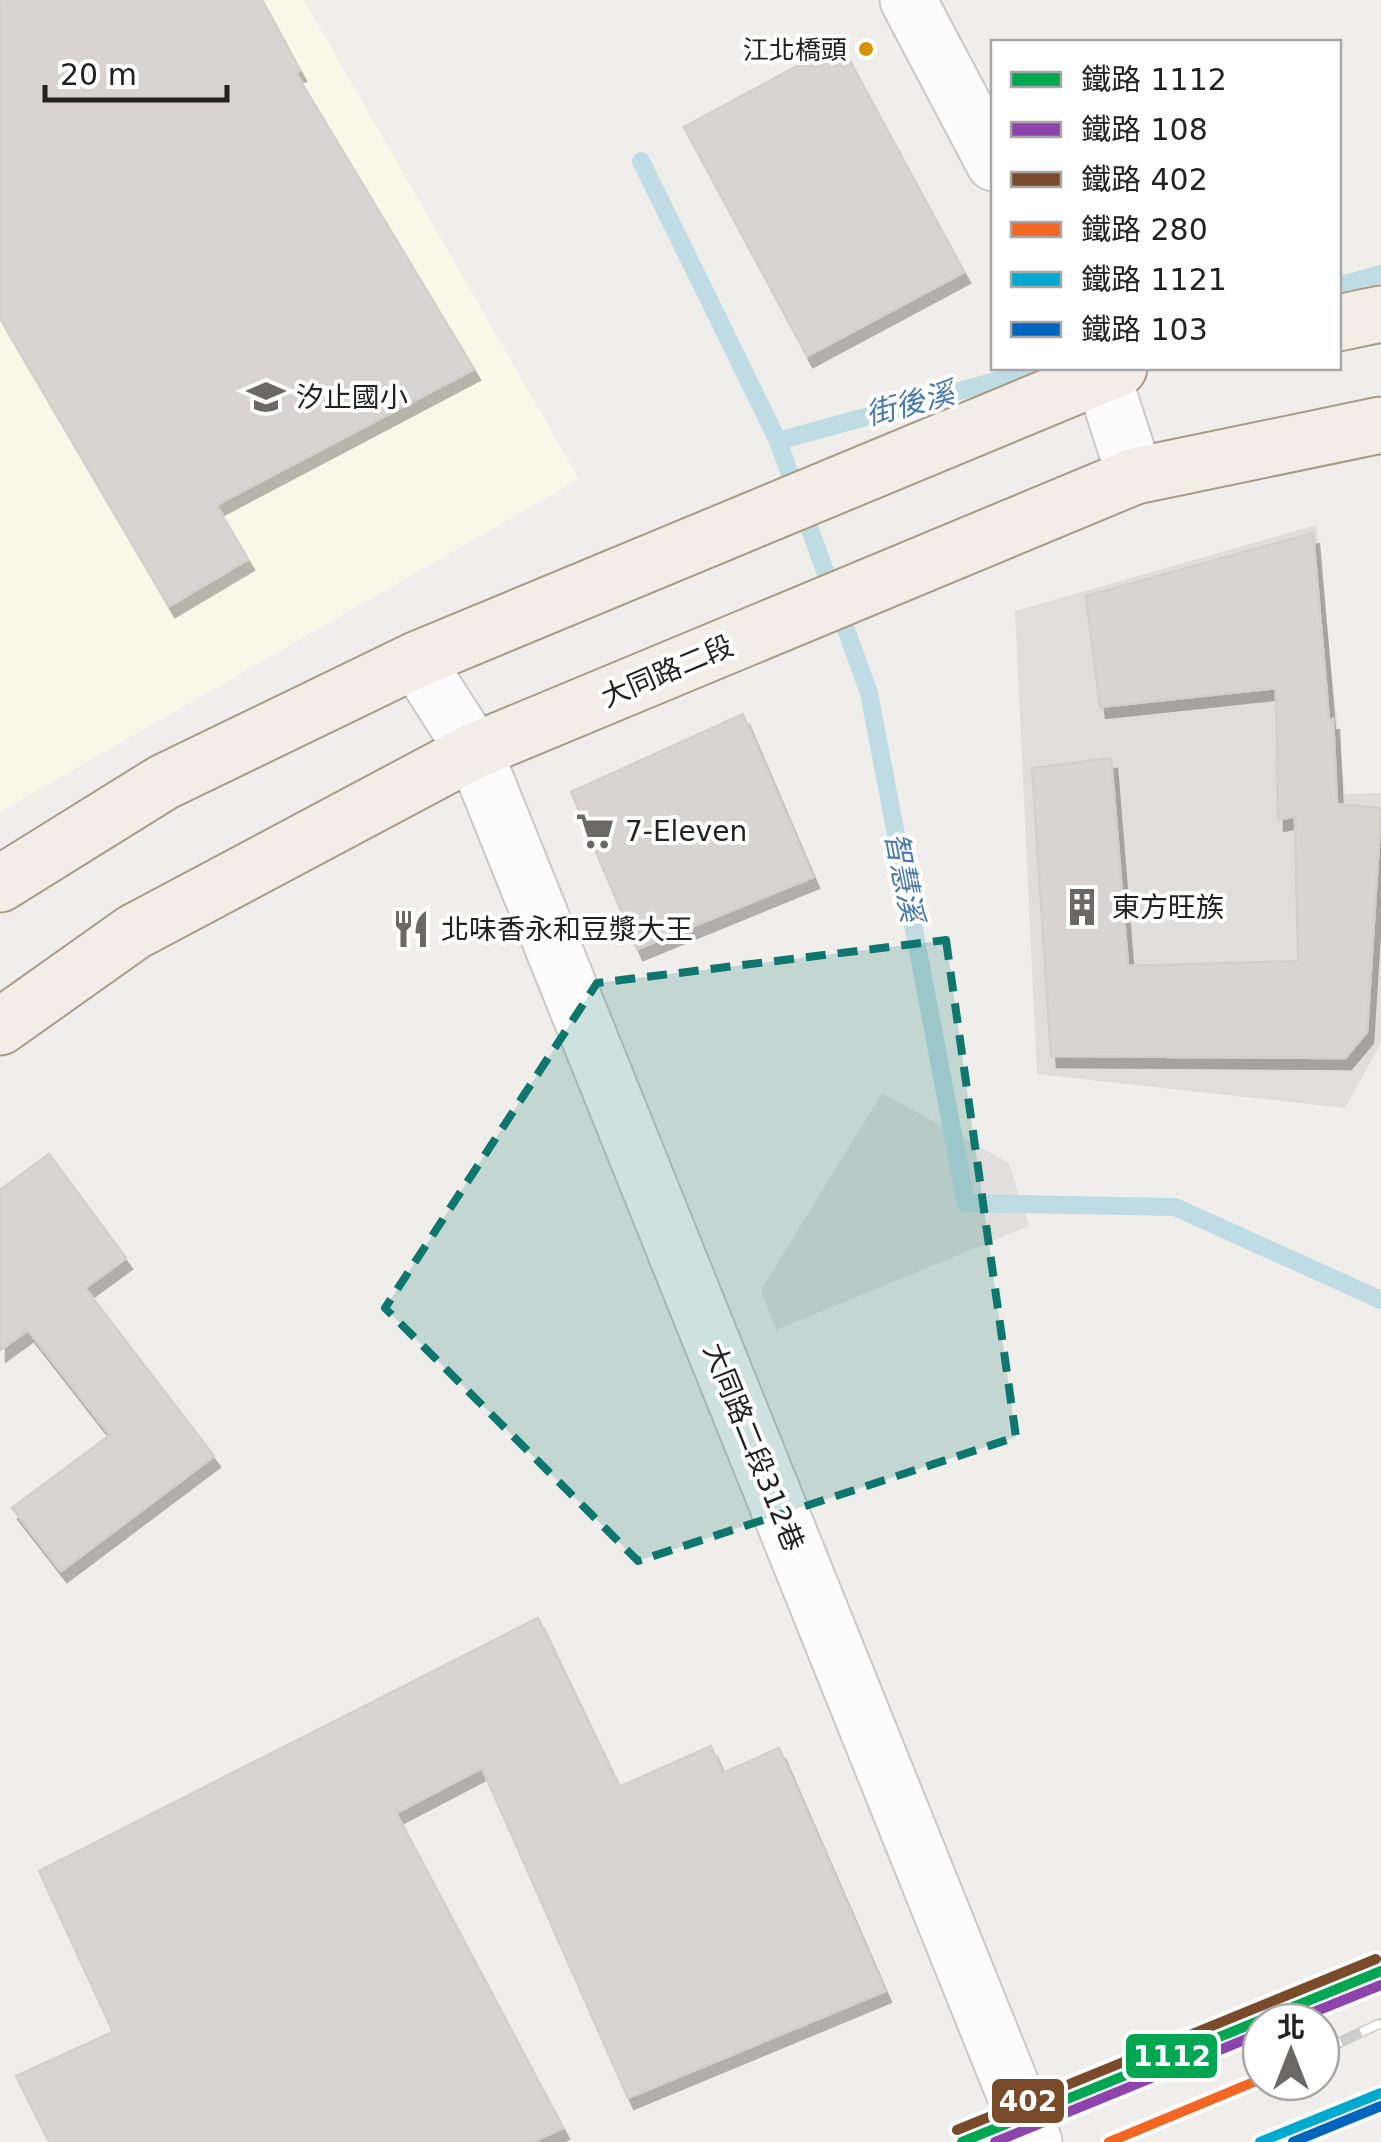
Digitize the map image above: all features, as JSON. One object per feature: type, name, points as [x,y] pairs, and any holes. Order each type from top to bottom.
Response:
[{"type":"main road","points":[[1341,322],[1381,314]]},
{"type":"main road","points":[[0,884],[164,782],[416,660],[1105,370]]},
{"type":"main road","name":"大同路二段","points":[[0,1027],[134,932],[474,751],[1135,476],[1381,424]]},
{"type":"street","points":[[908,0],[991,157]]},
{"type":"street","points":[[1107,370],[1135,476]]},
{"type":"street","name":"大同路二段312巷","points":[[416,660],[474,751],[1034,2142]]},
{"type":"highlighted area","points":[[946,940],[1016,1437],[638,1561],[385,1308],[597,983]]},
{"type":"shaded area","name":"汐止國小","points":[[0,0],[304,0],[579,479],[0,812]]},
{"type":"shaded area","name":"東方旺族","points":[[1316,525],[1345,794],[1381,793],[1381,1043],[1345,1108],[1037,1074],[1015,611]]},
{"type":"shaded area","points":[[882,1093],[1009,1163],[1029,1226],[776,1330],[761,1290]]},
{"type":"building","points":[[0,0],[262,0],[300,70],[295,72],[474,369],[216,505],[248,559],[169,606],[0,318]]},
{"type":"building","points":[[840,43],[964,272],[807,356],[684,127]]},
{"type":"building","name":"東方旺族","points":[[1313,533],[1329,720],[1333,719],[1337,804],[1381,808],[1367,1032],[1345,1058],[1051,1056],[1032,768],[1111,758],[1128,966],[1298,961],[1295,816],[1278,820],[1276,688],[1100,707],[1086,596]]},
{"type":"building","points":[[743,714],[813,877],[637,949],[571,792]]},
{"type":"building","points":[[49,1154],[126,1258],[85,1288],[214,1456],[61,1571],[12,1508],[110,1435],[28,1330],[0,1350],[0,1190]]},
{"type":"building","points":[[538,1618],[619,1787],[711,1746],[723,1773],[779,1748],[885,1991],[628,2098],[482,1768],[396,1813],[563,2128],[532,2142],[49,2142],[16,2076],[113,2032],[39,1871]]},
{"type":"waterway","name":"智慧溪","points":[[641,161],[778,441],[869,693],[966,1203],[1175,1207],[1381,1300]]},
{"type":"waterway","name":"街後溪","points":[[1341,285],[1381,274]]},
{"type":"waterway","name":"街後溪","points":[[778,441],[1036,370]]},
{"type":"railway","points":[[1341,2042],[1381,2023]]},
{"type":"rail line","name":"402","points":[[957,2130],[1376,1959]]},
{"type":"rail line","name":"1112","points":[[962,2142],[1381,1971]]},
{"type":"rail line","name":"108","points":[[1339,2002],[1381,1985]]},
{"type":"rail line","name":"108","points":[[995,2142],[1241,2041]]},
{"type":"rail line","name":"280","points":[[1109,2142],[1241,2087]]},
{"type":"rail line","name":"1121","points":[[1260,2142],[1381,2093]]},
{"type":"rail line","name":"103","points":[[1293,2142],[1381,2106]]},
{"type":"place","name":"江北橋頭","points":[[866,49]]},
{"type":"place","name":"汐止國小","points":[[266,397]]},
{"type":"place","name":"7-Eleven","points":[[595,831]]},
{"type":"place","name":"東方旺族","points":[[1082,907]]},
{"type":"place","name":"北味香永和豆漿大王","points":[[411,929]]}]
